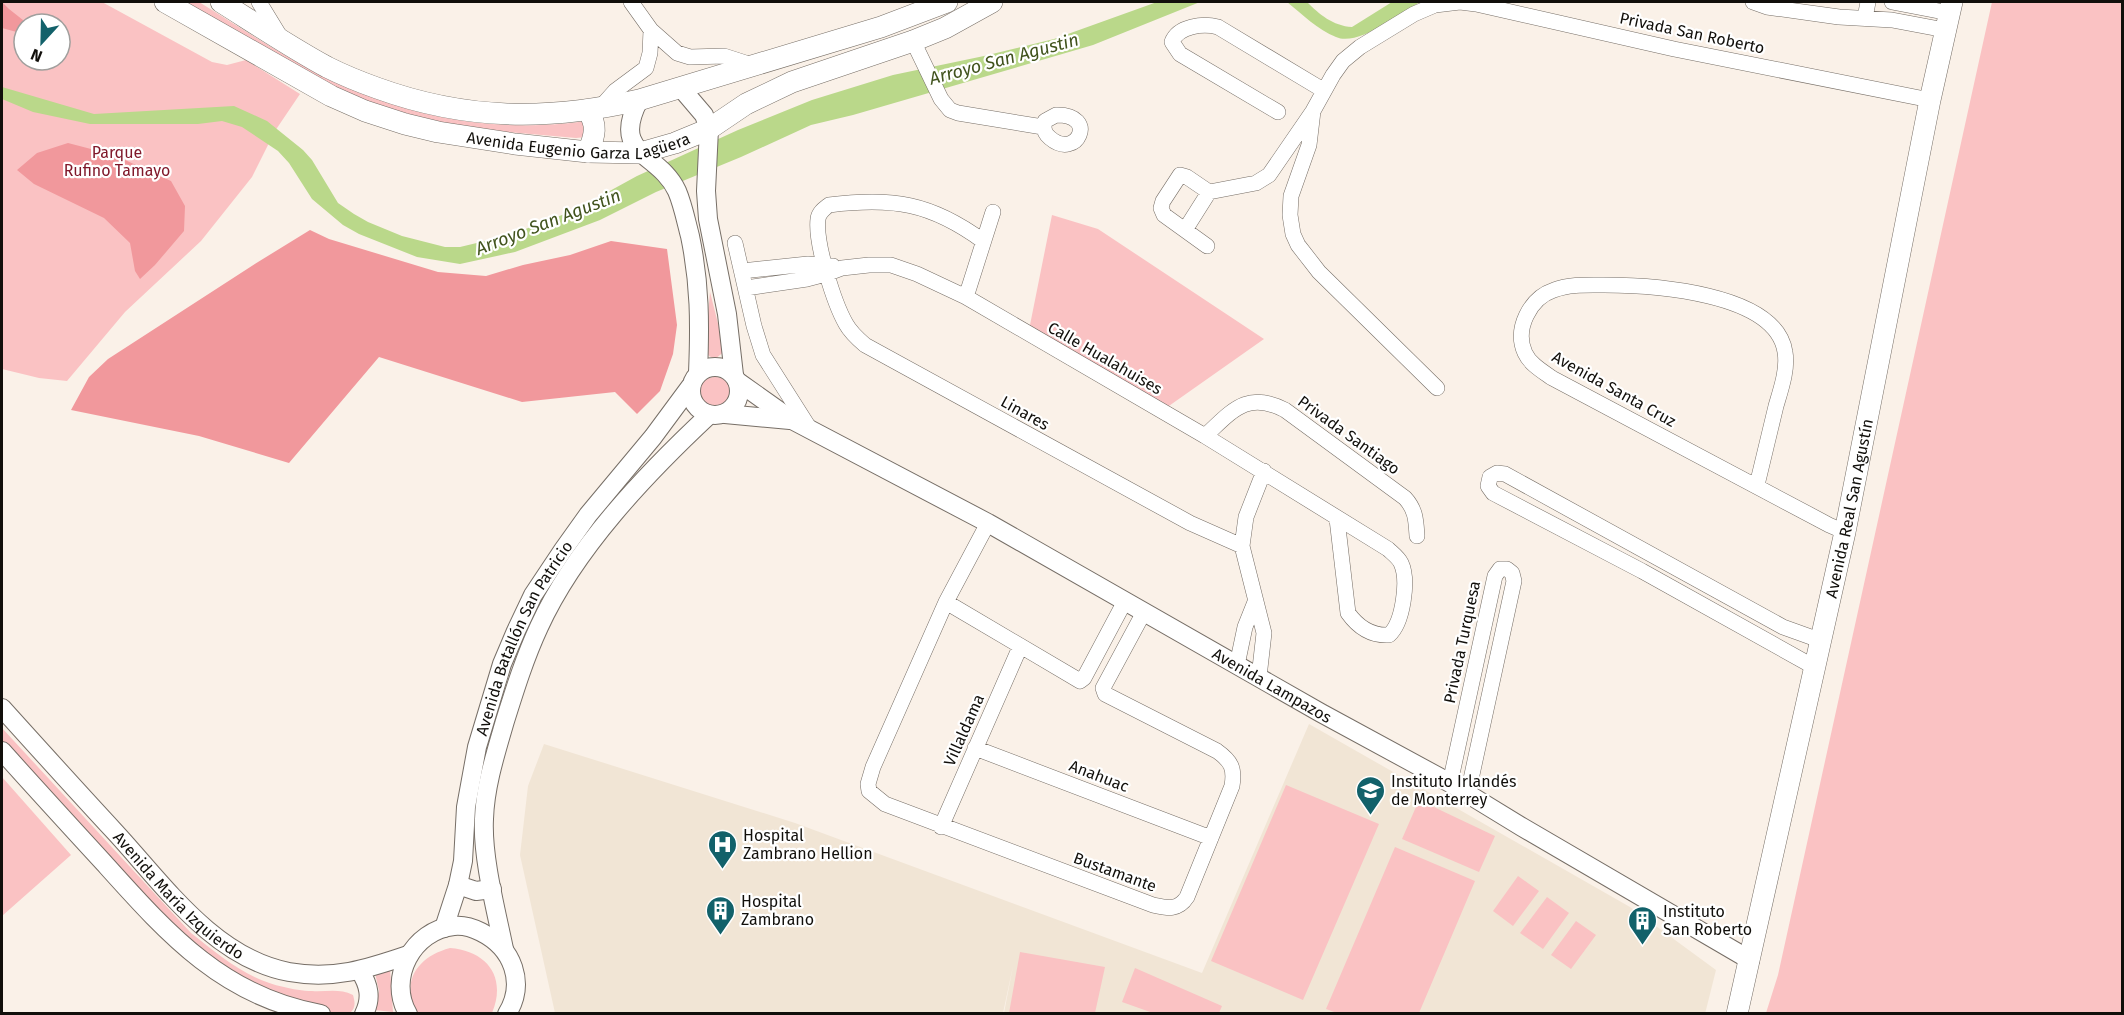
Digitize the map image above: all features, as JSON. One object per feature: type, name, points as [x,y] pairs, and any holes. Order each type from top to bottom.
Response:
[{"type":"main road","name":"Avenida Eugenio Garza Lagüera","points":[[165,2],[331,96],[365,111],[405,124],[487,140],[588,152],[640,153],[675,143],[709,129],[746,104],[808,75],[913,41],[945,28],[992,2]]},
{"type":"main road","name":"Avenida Eugenio Garza Lagüera","points":[[221,2],[328,68],[397,95],[464,111],[512,115],[592,110],[639,100],[881,27],[946,2]]},
{"type":"main road","name":"Avenida Real San Agustín","points":[[1737,1014],[1822,641],[1949,15]]},
{"type":"main road","points":[[730,72],[729,85],[746,104]]},
{"type":"main road","points":[[588,152],[593,140],[595,124],[592,110]]},
{"type":"street","points":[[259,2],[282,40]]},
{"type":"street","points":[[631,2],[651,30],[671,49],[686,57],[723,56],[756,66]]},
{"type":"street","name":"Privada San Roberto","points":[[1209,192],[1263,180],[1275,168],[1313,111],[1323,90],[1343,60],[1360,47],[1435,5],[1460,2],[1674,49],[1930,100]]},
{"type":"street","points":[[1753,2],[1767,7],[1839,17],[1949,15]]},
{"type":"street","points":[[1865,18],[1868,2]]},
{"type":"street","points":[[1892,2],[1916,15]]},
{"type":"street","points":[[1278,112],[1180,54],[1172,42],[1174,35],[1202,25],[1218,27],[1323,90]]},
{"type":"street","points":[[592,110],[646,68],[650,53],[651,30]]},
{"type":"street","points":[[913,41],[941,99],[950,110],[1043,127]]},
{"type":"street","points":[[639,100],[629,130],[631,139],[640,153],[672,182],[681,201],[695,258],[700,302],[691,399],[698,409],[717,414],[732,409],[738,399],[727,314],[708,219],[706,191],[709,129],[704,115],[681,88]]},
{"type":"street","name":"Privada San Roberto","points":[[1313,111],[1309,145],[1291,196],[1292,225],[1298,245],[1319,272],[1437,388]]},
{"type":"street","points":[[1185,230],[1209,192],[1185,176],[1180,176],[1175,180],[1161,205],[1161,212],[1185,230],[1207,246]]},
{"type":"street","name":"Linares","points":[[983,242],[948,218],[917,206],[899,203],[829,205],[823,209],[818,221],[825,269],[848,327],[865,345],[1190,523],[1242,546]]},
{"type":"street","points":[[966,297],[993,212]]},
{"type":"street","points":[[735,243],[763,355],[810,429]]},
{"type":"street","name":"Calle Hualahuises","points":[[742,271],[891,265],[917,274],[966,297],[1264,471],[1388,549],[1401,563],[1403,592],[1401,613],[1395,630],[1389,635],[1366,630],[1357,624],[1348,613],[1337,519]]},
{"type":"street","name":"Calle Hualahuises","points":[[746,288],[825,269]]},
{"type":"street","name":"Avenida Santa Cruz","points":[[1757,486],[1785,373],[1785,351],[1778,333],[1767,321],[1742,307],[1694,291],[1638,285],[1574,285],[1553,290],[1537,299],[1527,313],[1522,330],[1525,352],[1534,365],[1552,378],[1757,486],[1845,532]]},
{"type":"street","points":[[694,380],[706,368],[715,367],[724,369],[736,378]]},
{"type":"street","name":"Avenida Lampazos","points":[[736,378],[792,420],[988,523],[1450,783],[1750,960]]},
{"type":"street","name":"Avenida Batallón San Patricio","points":[[444,928],[463,861],[469,784],[475,756],[502,664],[516,631],[533,595],[563,550],[588,515],[653,437],[694,380]]},
{"type":"street","name":"Privada Santiago","points":[[1204,436],[1239,407],[1257,401],[1275,404],[1405,498],[1412,505],[1415,513],[1417,536]]},
{"type":"street","name":"Avenida Lampazos","points":[[717,414],[792,420]]},
{"type":"street","name":"Avenida Batallón San Patricio","points":[[516,995],[512,963],[504,949],[492,889],[484,819],[487,795],[512,699],[539,627],[574,565],[601,530],[670,452],[717,414]]},
{"type":"street","points":[[1259,677],[1264,633],[1242,546],[1246,517],[1264,471]]},
{"type":"street","points":[[1816,668],[1493,493],[1488,486],[1490,477],[1497,473],[1505,474],[1784,627],[1822,641]]},
{"type":"street","name":"Bustamante","points":[[988,523],[946,602],[873,767],[868,784],[869,791],[878,800],[940,827],[1153,905],[1171,908],[1181,905],[1187,897],[1232,786],[1234,768],[1217,752],[1103,691],[1144,612]]},
{"type":"street","points":[[1642,572],[1650,555]]},
{"type":"street","name":"Privada Turquesa","points":[[1450,783],[1495,576],[1500,569],[1507,569],[1512,573],[1514,581],[1468,794]]},
{"type":"street","points":[[946,602],[1080,681],[1084,678],[1125,602]]},
{"type":"street","points":[[1237,665],[1245,627],[1255,602]]},
{"type":"street","name":"Villaldama","points":[[940,827],[1020,647]]},
{"type":"street","points":[[1475,667],[1494,672]]},
{"type":"street","name":"Avenida María Izquierdo","points":[[2,708],[190,914],[228,945],[286,971],[323,975],[360,971],[408,955]]},
{"type":"street","name":"Anahuac","points":[[975,748],[1211,838]]},
{"type":"street","name":"Avenida María Izquierdo","points":[[2,752],[155,920],[184,947],[220,973],[250,990],[294,1007],[321,1014]]},
{"type":"street","points":[[458,885],[476,891],[492,889]]},
{"type":"street","points":[[408,1014],[400,993],[400,981],[408,955],[431,934],[455,926],[476,930],[504,949]]},
{"type":"street","points":[[360,971],[369,990],[369,1000],[364,1014]]},
{"type":"street","points":[[507,1014],[516,995]]},
{"type":"street","points":[[516,995],[523,1014]]},
{"type":"shaded area","points":[[1309,724],[1630,907],[1716,970],[1705,1014],[1004,1013],[1013,966],[1003,1013],[555,1013],[520,855],[528,786],[544,744],[795,823],[1202,973]]},
{"type":"green space","name":"Parque Rufino Tamayo","points":[[2,2],[102,2],[212,62],[227,65],[246,60],[300,94],[275,131],[252,177],[201,241],[125,312],[67,381],[39,378],[2,369]]},
{"type":"green space","points":[[2,2],[13,12],[12,31],[2,28]]},
{"type":"green space","points":[[183,2],[199,2],[307,68],[345,86],[403,108],[463,121],[494,124],[555,124],[586,121],[586,137],[451,127],[419,120],[342,93]]},
{"type":"green space","points":[[1992,2],[2122,2],[2122,1013],[1766,1013],[1778,975]]},
{"type":"green space","points":[[68,143],[114,155],[171,181],[185,206],[184,231],[140,279],[135,271],[130,243],[104,218],[34,184],[17,170],[37,153]]},
{"type":"green space","points":[[1052,215],[1098,229],[1264,339],[1166,408],[1029,330]]},
{"type":"green space","points":[[310,230],[329,239],[438,272],[486,276],[570,255],[611,241],[667,249],[677,325],[673,354],[660,391],[637,414],[615,392],[522,402],[379,357],[289,463],[199,436],[71,410],[89,377],[108,359]]},
{"type":"green space","points":[[710,292],[725,351],[715,359],[705,350]]},
{"type":"green space","points":[[715,377],[727,382],[732,394],[727,406],[715,411],[703,406],[698,394],[703,382]]},
{"type":"green space","points":[[2,728],[191,933],[212,950],[246,973],[271,984],[301,990],[338,991],[353,995],[352,1011],[350,1013],[329,1013],[280,999],[198,951],[2,744]]},
{"type":"green space","points":[[2,777],[71,855],[2,916]]},
{"type":"green space","points":[[1286,785],[1379,824],[1303,1000],[1211,961]]},
{"type":"green space","points":[[1419,800],[1495,836],[1479,872],[1402,839]]},
{"type":"green space","points":[[1395,847],[1475,881],[1419,1013],[1337,1013],[1326,1009]]},
{"type":"green space","points":[[1518,876],[1539,891],[1513,926],[1493,911]]},
{"type":"green space","points":[[1547,897],[1569,913],[1543,949],[1520,933]]},
{"type":"green space","points":[[1576,921],[1596,935],[1571,969],[1551,955]]},
{"type":"green space","points":[[450,948],[474,954],[484,960],[490,968],[497,988],[492,1013],[416,1013],[410,991],[415,972],[429,957]]},
{"type":"green space","points":[[1020,952],[1105,967],[1095,1013],[1009,1013]]},
{"type":"green space","points":[[390,968],[393,1012],[374,1010],[379,991],[375,973]]},
{"type":"green space","points":[[1135,968],[1222,1006],[1219,1013],[1153,1013],[1122,1002]]},
{"type":"water","name":"Arroyo San Agustin","points":[[1157,2],[1200,2],[1093,45],[853,115],[811,125],[656,192],[600,220],[515,252],[460,264],[417,257],[359,234],[343,225],[312,199],[289,163],[278,151],[242,127],[222,121],[198,124],[90,124],[33,112],[2,99],[2,87],[94,114],[234,106],[267,121],[303,150],[312,160],[338,203],[354,214],[402,236],[445,247],[460,247],[510,235],[575,210],[637,176],[738,130],[812,100],[893,75],[1054,39]]},
{"type":"water","points":[[1287,2],[1307,2],[1333,22],[1352,27],[1392,2],[1420,2],[1367,33],[1345,39],[1323,30]]},
{"type":"place","name":"Instituto Irlandés de Monterrey","points":[[1370,816]]},
{"type":"place","name":"Hospital Zambrano Hellion","points":[[722,870]]},
{"type":"place","name":"Hospital Zambrano","points":[[720,936]]},
{"type":"place","name":"Instituto San Roberto","points":[[1642,946]]}]
